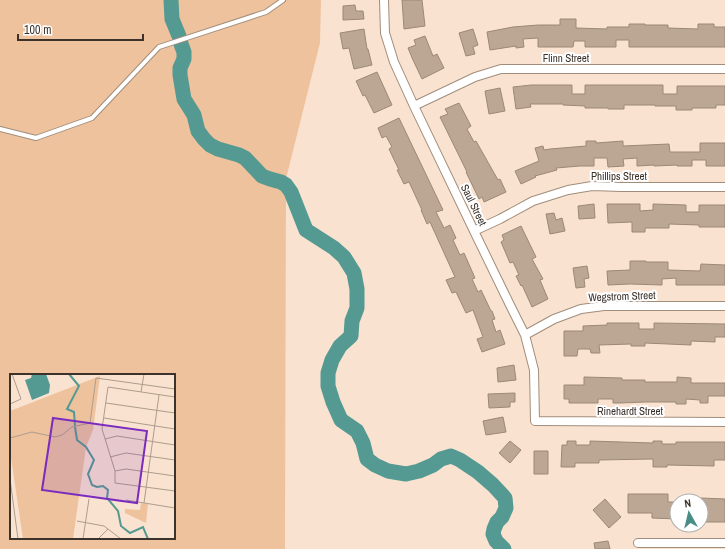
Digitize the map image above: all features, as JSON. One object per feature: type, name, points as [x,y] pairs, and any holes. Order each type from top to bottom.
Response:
[{"type":"street","name":"Saul Street","points":[[384,0],[385,33],[394,62],[525,335],[534,370],[535,421]]},
{"type":"street","name":"Flinn Street","points":[[414,106],[475,77],[501,69],[725,69]]},
{"type":"street","name":"Phillips Street","points":[[474,231],[533,201],[568,190],[592,186],[725,187]]},
{"type":"street","name":"Wegstrom Street","points":[[525,335],[554,319],[581,309],[604,306],[725,306]]},
{"type":"street","name":"Rinehardt Street","points":[[535,421],[725,422]]},
{"type":"street","points":[[638,543],[725,543]]},
{"type":"lane","points":[[0,129],[36,138],[92,118],[159,47],[266,12],[283,0]]},
{"type":"shaded area","points":[[0,0],[321,0],[320,43],[286,179],[285,549],[0,549]]},
{"type":"building","points":[[402,0],[422,0],[425,26],[404,29]]},
{"type":"building","points":[[355,5],[356,11],[363,11],[364,19],[343,20],[343,6]]},
{"type":"building","points":[[560,19],[576,19],[576,28],[607,29],[607,27],[629,27],[629,24],[645,24],[668,25],[668,28],[698,29],[698,24],[714,24],[714,27],[725,27],[725,47],[629,47],[629,40],[616,40],[616,47],[585,47],[585,41],[574,41],[573,47],[538,47],[538,38],[523,39],[524,47],[516,48],[516,46],[490,50],[487,32],[513,27],[560,25]]},
{"type":"building","points":[[364,29],[367,49],[372,65],[354,69],[349,48],[343,49],[340,33]]},
{"type":"building","points":[[473,29],[478,45],[473,47],[475,54],[466,56],[459,33]]},
{"type":"building","points":[[425,36],[433,56],[437,54],[444,68],[422,79],[408,48],[416,45],[414,40]]},
{"type":"building","points":[[377,72],[392,105],[374,113],[365,95],[363,96],[356,81]]},
{"type":"building","points":[[531,85],[572,85],[572,94],[585,94],[585,85],[663,85],[663,94],[677,94],[677,86],[725,86],[725,105],[716,105],[716,108],[676,110],[676,106],[655,105],[624,105],[624,109],[608,109],[585,108],[585,106],[563,104],[530,104],[531,107],[516,109],[513,87]]},
{"type":"building","points":[[500,88],[505,111],[489,114],[485,91]]},
{"type":"building","points":[[459,103],[471,126],[467,129],[474,142],[476,141],[498,180],[500,179],[506,192],[484,202],[482,197],[479,199],[440,117],[448,114],[445,109]]},
{"type":"building","points":[[399,118],[443,210],[436,212],[444,228],[450,225],[456,238],[453,240],[460,255],[464,253],[475,278],[472,279],[478,292],[481,290],[492,311],[495,319],[492,320],[496,332],[500,330],[505,344],[482,352],[477,339],[483,337],[473,310],[466,313],[456,292],[452,293],[446,280],[455,277],[430,222],[427,224],[409,182],[404,184],[397,170],[399,170],[389,149],[392,147],[386,136],[382,138],[378,128]]},
{"type":"building","points":[[586,141],[596,141],[596,143],[623,141],[623,146],[669,144],[670,152],[700,152],[700,143],[725,143],[725,166],[706,166],[706,160],[692,160],[692,166],[637,166],[637,158],[623,159],[624,166],[608,167],[607,158],[594,158],[594,166],[556,168],[557,170],[535,176],[536,177],[521,184],[515,171],[539,161],[535,148],[543,146],[544,150],[586,146]]},
{"type":"building","points":[[594,204],[595,218],[579,219],[578,206]]},
{"type":"building","points":[[607,204],[640,204],[640,211],[653,210],[653,204],[686,205],[686,212],[699,212],[699,205],[725,205],[725,227],[699,227],[699,225],[669,224],[669,228],[645,228],[645,232],[632,232],[632,222],[608,223]]},
{"type":"building","points":[[554,213],[556,220],[562,218],[565,231],[550,234],[546,214]]},
{"type":"building","points":[[521,226],[536,257],[532,259],[543,279],[540,280],[548,299],[532,307],[522,285],[521,286],[516,276],[519,275],[513,262],[510,263],[501,242],[504,240],[502,235]]},
{"type":"building","points":[[630,261],[668,262],[668,270],[700,271],[701,264],[725,265],[725,285],[676,285],[676,278],[662,279],[662,285],[608,285],[607,271],[630,270]]},
{"type":"building","points":[[587,266],[589,278],[584,279],[585,287],[576,288],[573,268]]},
{"type":"building","points":[[607,323],[639,323],[639,329],[654,329],[654,323],[725,324],[725,337],[715,337],[715,342],[691,341],[691,345],[645,343],[645,346],[631,346],[631,344],[599,345],[600,353],[591,353],[590,349],[578,349],[577,356],[564,356],[564,331],[583,331],[583,326],[607,325]]},
{"type":"building","points":[[514,365],[516,380],[498,382],[497,368]]},
{"type":"building","points":[[584,377],[622,378],[622,380],[645,380],[645,382],[677,382],[677,377],[691,378],[691,383],[725,383],[725,396],[708,396],[708,403],[700,403],[700,400],[686,399],[686,404],[676,404],[676,402],[613,403],[613,399],[598,399],[598,403],[569,403],[569,399],[564,399],[564,385],[584,385]]},
{"type":"building","points":[[515,393],[515,402],[510,402],[510,407],[489,408],[488,394]]},
{"type":"building","points":[[503,417],[506,432],[486,435],[483,421]]},
{"type":"building","points":[[510,441],[521,450],[510,463],[499,453]]},
{"type":"building","points":[[567,441],[576,441],[576,445],[590,445],[590,441],[653,443],[653,441],[662,441],[662,444],[676,444],[676,442],[725,442],[725,460],[714,460],[714,466],[667,465],[667,467],[653,467],[653,459],[599,460],[599,463],[575,463],[575,467],[561,467],[562,445],[567,445]]},
{"type":"building","points":[[534,451],[548,451],[548,474],[534,474]]},
{"type":"building","points":[[628,494],[668,494],[669,519],[652,518],[652,513],[628,513]]},
{"type":"building","points":[[709,498],[725,499],[725,522],[709,522]]},
{"type":"building","points":[[605,499],[621,517],[609,528],[593,510]]},
{"type":"building","points":[[608,541],[610,549],[595,549],[594,543]]},
{"type":"waterway","points":[[171,0],[172,19],[179,36]]},
{"type":"waterway","points":[[181,44],[184,52],[184,59],[180,68],[180,75],[184,99],[194,115],[198,131],[204,139],[210,145],[218,149],[245,158],[262,176],[286,185],[291,192],[306,230],[334,248],[344,257],[354,273],[357,289],[357,308],[352,321],[351,336],[340,346],[332,360],[328,373],[328,386],[341,420],[357,431],[363,443],[367,459],[375,465],[388,471],[406,474],[419,471],[433,465],[441,459],[451,456],[478,472],[505,498],[506,508],[502,517],[497,522],[493,534],[496,541],[504,549]]}]
